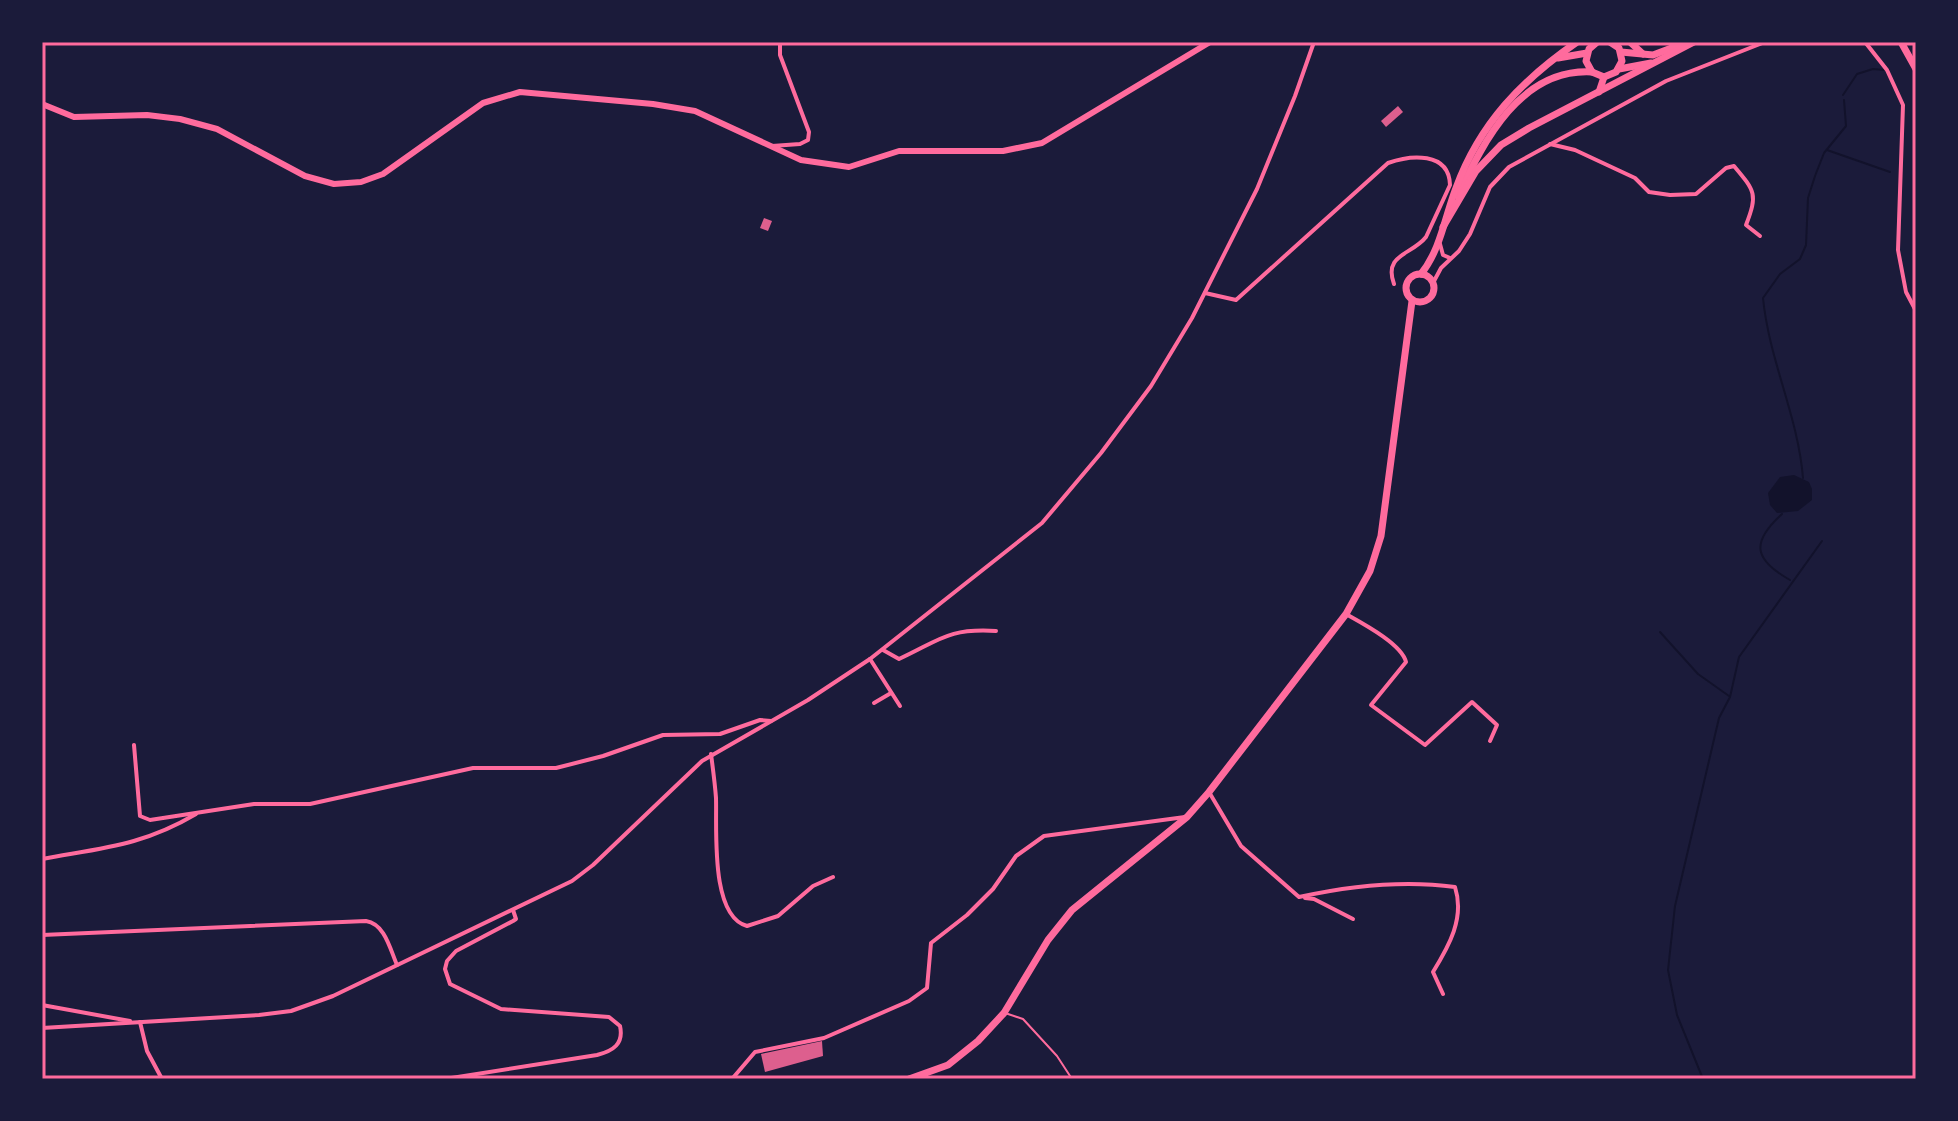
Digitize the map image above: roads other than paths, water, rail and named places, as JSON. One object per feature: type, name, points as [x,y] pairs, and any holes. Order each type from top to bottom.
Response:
[{"type":"main road","points":[[1421,274],[1435,251],[1469,157],[1488,124],[1521,85],[1577,42]]},
{"type":"main road","points":[[1553,59],[1587,53],[1597,42]]},
{"type":"main road","points":[[1611,42],[1621,52],[1645,55],[1691,42]]},
{"type":"main road","points":[[1630,42],[1645,55]]},
{"type":"main road","points":[[1442,231],[1476,171],[1501,145],[1691,42]]},
{"type":"main road","points":[[1901,42],[1916,69]]},
{"type":"main road","points":[[1619,69],[1621,52]]},
{"type":"main road","points":[[1587,53],[1587,65],[1592,72]]},
{"type":"main road","points":[[1442,231],[1476,159],[1518,102],[1536,86],[1557,75],[1592,72],[1604,77],[1619,69],[1661,60]]},
{"type":"main road","points":[[1599,92],[1604,77]]},
{"type":"main road","points":[[1411,325],[1433,293],[1435,251]]},
{"type":"main road","points":[[909,1079],[948,1065],[978,1041],[1004,1013],[1048,940],[1072,910],[1187,817],[1346,614],[1370,571],[1381,536],[1403,363],[1411,325],[1412,301],[1405,291],[1406,283],[1411,276],[1421,274],[1432,282]]},
{"type":"main road","points":[[1412,301],[1424,302]]},
{"type":"street","points":[[771,146],[800,144],[808,140],[809,132],[780,55],[780,42]]},
{"type":"street","points":[[42,104],[74,117],[147,115],[180,119],[217,129],[305,176],[334,184],[375,178],[483,103],[520,92],[695,111],[801,160],[849,167],[899,151],[1003,151],[1042,143],[1210,42]]},
{"type":"street","points":[[42,1028],[291,1011],[333,996],[580,875],[711,754],[808,700],[883,650],[1042,523],[1101,453],[1151,386],[1205,293],[1257,189],[1314,42]]},
{"type":"street","points":[[1432,282],[1441,268],[1459,251],[1477,220],[1484,197],[1509,167],[1666,81],[1765,42]]},
{"type":"street","points":[[1865,42],[1887,70],[1903,105],[1898,250],[1906,292],[1916,311]]},
{"type":"street","points":[[1550,144],[1575,150],[1635,178],[1649,192],[1696,194],[1726,168],[1734,166],[1754,191],[1754,203],[1746,225],[1760,236]]},
{"type":"street","points":[[1205,293],[1236,300],[1388,163],[1418,155],[1438,164],[1450,178],[1448,190],[1421,244],[1401,255],[1392,265],[1390,274],[1394,284]]},
{"type":"street","points":[[1442,231],[1443,255],[1452,257]]},
{"type":"street","points":[[1346,614],[1386,639],[1404,655],[1406,662],[1371,705],[1425,745],[1472,702],[1497,725],[1490,741]]},
{"type":"street","points":[[883,650],[899,659],[953,633],[967,629],[996,631]]},
{"type":"street","points":[[870,659],[900,706]]},
{"type":"street","points":[[874,703],[891,693]]},
{"type":"street","points":[[134,745],[140,816],[150,820],[254,804],[310,804],[473,768],[556,768],[663,735],[720,734],[760,720],[771,721]]},
{"type":"street","points":[[711,754],[716,794],[718,868],[725,901],[736,920],[747,926],[778,916],[813,886],[833,877]]},
{"type":"street","points":[[1209,792],[1241,846],[1299,897],[1314,899],[1353,919]]},
{"type":"street","points":[[42,859],[122,846],[170,829],[198,813]]},
{"type":"street","points":[[732,1079],[755,1052],[824,1038],[909,1001],[927,988],[931,943],[967,915],[993,889],[1016,856],[1044,836],[1187,817]]},
{"type":"street","points":[[1299,897],[1354,887],[1455,887],[1459,899],[1458,918],[1447,953],[1433,972],[1443,994]]},
{"type":"street","points":[[445,1079],[597,1055],[613,1050],[620,1042],[620,1026],[609,1017],[501,1009],[450,984],[445,969],[451,955],[516,919],[513,910]]},
{"type":"street","points":[[42,935],[366,921],[380,928],[397,965]]},
{"type":"street","points":[[42,1005],[140,1022]]},
{"type":"street","points":[[140,1022],[147,1051],[162,1079]]},
{"type":"lane","points":[[1004,1013],[1023,1019],[1057,1056],[1072,1079]]},
{"type":"waterway","points":[[1843,95],[1857,74],[1873,69],[1884,70]]},
{"type":"waterway","points":[[1803,478],[1763,298],[1780,274],[1800,259],[1806,245],[1808,198],[1824,153],[1846,126],[1844,100]]},
{"type":"waterway","points":[[1827,150],[1890,172]]},
{"type":"waterway","points":[[1782,514],[1765,533],[1760,550],[1769,565],[1790,580]]},
{"type":"waterway","points":[[1703,1079],[1677,1015],[1668,970],[1675,906],[1719,718],[1730,697],[1739,657],[1822,541]]},
{"type":"waterway","points":[[1660,632],[1698,674],[1729,696]]}]
